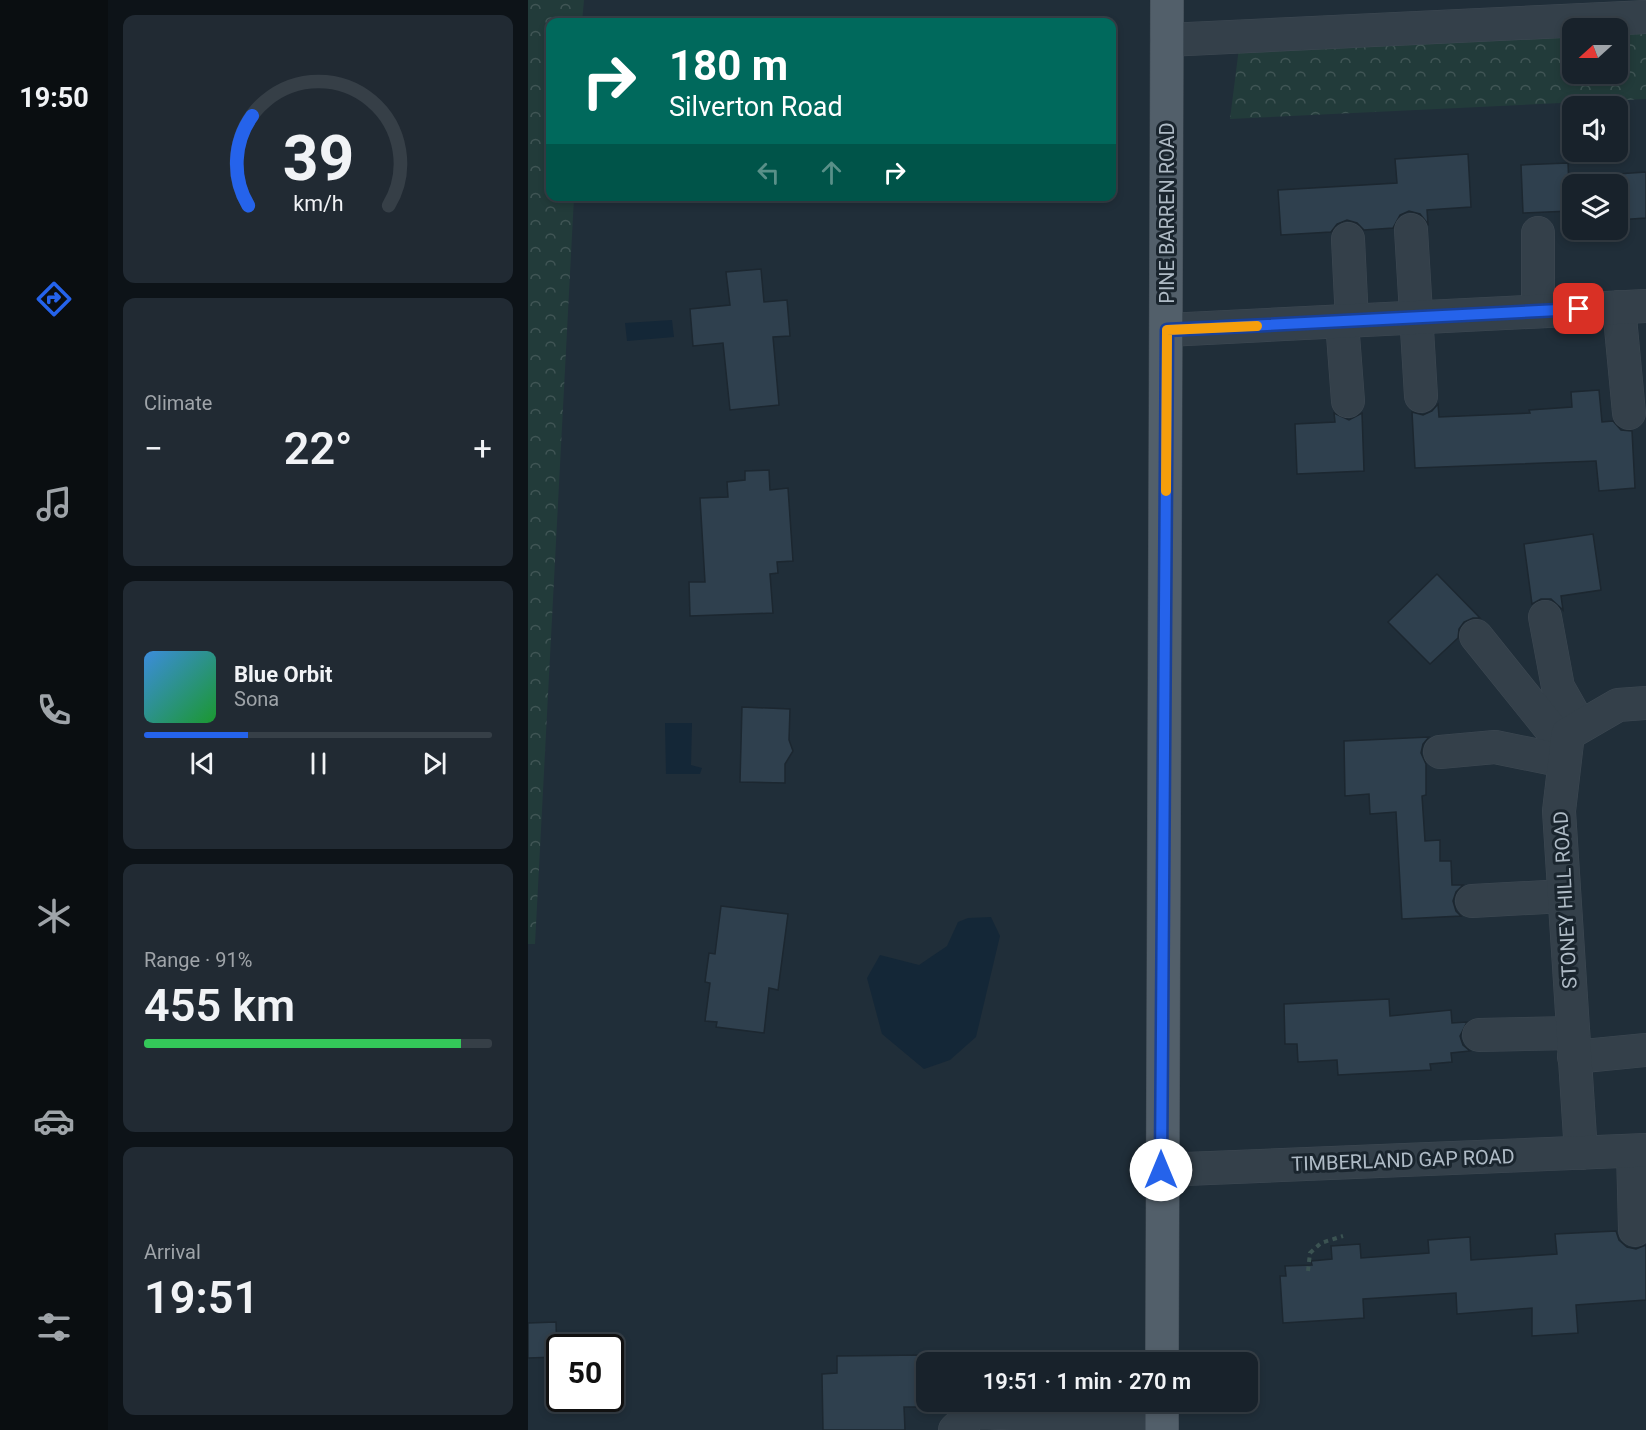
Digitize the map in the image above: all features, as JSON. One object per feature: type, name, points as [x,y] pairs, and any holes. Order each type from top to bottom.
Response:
[{"type":"main road","name":"PINE BARREN ROAD","points":[[1162,1352],[1167,0]]},
{"type":"street","points":[[1167,40],[1646,17]]},
{"type":"street","points":[[1411,230],[1421,396]]},
{"type":"street","points":[[1538,234],[1539,311]]},
{"type":"street","points":[[1348,239],[1348,401]]},
{"type":"street","points":[[1167,330],[1632,307],[1629,412]]},
{"type":"street","points":[[1545,617],[1570,745]]},
{"type":"street","points":[[1476,636],[1570,745]]},
{"type":"street","points":[[1440,752],[1495,747],[1570,745],[1618,705],[1646,703]]},
{"type":"street","name":"STONEY HILL ROAD","points":[[1570,745],[1559,812],[1581,1153]]},
{"type":"street","points":[[1472,901],[1564,896]]},
{"type":"street","points":[[1479,1035],[1646,1050]]},
{"type":"street","points":[[1635,1230],[1639,1150]]},
{"type":"street","name":"TIMBERLAND GAP ROAD","points":[[1161,1170],[1639,1150]]},
{"type":"street","points":[[956,1430],[974,1412],[1162,1416]]},
{"type":"path","points":[[1308,1271],[1310,1253],[1321,1243],[1343,1236]]},
{"type":"green space","points":[[528,0],[584,0],[582,18],[546,18],[546,201],[574,201],[535,944],[528,944]]},
{"type":"green space","points":[[1646,7],[1646,99],[1628,100],[1628,96],[1562,96],[1562,103],[1230,119],[1241,32]]},
{"type":"water","points":[[672,320],[674,337],[627,341],[625,323]]},
{"type":"water","points":[[665,723],[692,723],[691,765],[702,768],[700,774],[666,774]]},
{"type":"water","points":[[991,917],[1000,936],[976,1037],[950,1060],[924,1069],[882,1034],[867,978],[880,955],[919,965],[947,946],[958,922],[968,918]]},
{"type":"building","points":[[1468,154],[1471,207],[1427,210],[1428,224],[1420,214],[1409,211],[1400,215],[1393,228],[1364,230],[1357,223],[1347,220],[1337,224],[1331,232],[1281,235],[1278,190],[1397,183],[1395,159]]},
{"type":"building","points":[[1568,163],[1568,174],[1562,174],[1562,211],[1523,213],[1521,165]]},
{"type":"building","points":[[1646,172],[1646,218],[1628,219],[1628,174],[1617,174]]},
{"type":"building","points":[[761,269],[764,302],[787,300],[790,336],[773,337],[779,405],[730,410],[723,343],[693,346],[690,309],[730,305],[726,272]]},
{"type":"building","points":[[1599,390],[1602,422],[1613,421],[1621,430],[1632,431],[1635,488],[1599,491],[1596,461],[1415,468],[1412,412],[1423,415],[1432,411],[1438,404],[1439,417],[1530,413],[1529,410],[1572,407],[1571,392]]},
{"type":"building","points":[[1334,413],[1349,420],[1362,413],[1364,471],[1297,474],[1295,424],[1335,422]]},
{"type":"building","points":[[769,470],[770,490],[788,488],[793,561],[777,562],[778,573],[770,574],[773,613],[690,616],[689,582],[705,582],[700,498],[728,497],[727,482],[745,480],[745,471]]},
{"type":"building","points":[[1593,534],[1601,590],[1561,596],[1563,610],[1551,599],[1541,599],[1532,604],[1524,544]]},
{"type":"building","points":[[1437,574],[1480,618],[1464,622],[1459,629],[1458,638],[1430,664],[1388,622]]},
{"type":"building","points":[[742,707],[790,709],[789,740],[793,751],[785,764],[785,783],[740,782]]},
{"type":"building","points":[[1429,737],[1423,744],[1421,753],[1426,764],[1426,795],[1422,796],[1425,841],[1440,840],[1440,861],[1451,861],[1452,885],[1463,885],[1456,892],[1453,901],[1456,911],[1461,916],[1402,919],[1396,812],[1370,814],[1369,794],[1345,796],[1344,741]]},
{"type":"building","points":[[721,906],[788,914],[778,990],[769,988],[764,1033],[716,1027],[717,1022],[705,1021],[710,983],[705,982],[709,953],[715,954]]},
{"type":"building","points":[[1389,999],[1390,1016],[1451,1010],[1452,1023],[1467,1022],[1460,1036],[1463,1045],[1470,1051],[1451,1053],[1452,1062],[1430,1064],[1431,1070],[1338,1075],[1337,1060],[1298,1062],[1297,1044],[1285,1044],[1284,1004]]},
{"type":"building","points":[[1616,1231],[1619,1240],[1627,1247],[1636,1249],[1646,1245],[1646,1300],[1576,1305],[1578,1333],[1532,1336],[1532,1308],[1457,1314],[1456,1293],[1363,1299],[1364,1318],[1283,1323],[1280,1276],[1286,1276],[1285,1266],[1312,1265],[1311,1261],[1332,1259],[1331,1246],[1360,1244],[1361,1258],[1429,1253],[1428,1240],[1470,1237],[1471,1260],[1557,1254],[1555,1234]]},
{"type":"building","points":[[556,1322],[556,1334],[546,1334],[546,1357],[528,1358],[528,1323]]},
{"type":"building","points":[[916,1355],[916,1407],[904,1407],[905,1430],[823,1430],[822,1374],[837,1373],[837,1356]]},
{"type":"slow traffic","points":[[1166,491],[1167,330],[1257,326]]},
{"type":"route","points":[[1161,1170],[1167,330],[1579,309]]}]
